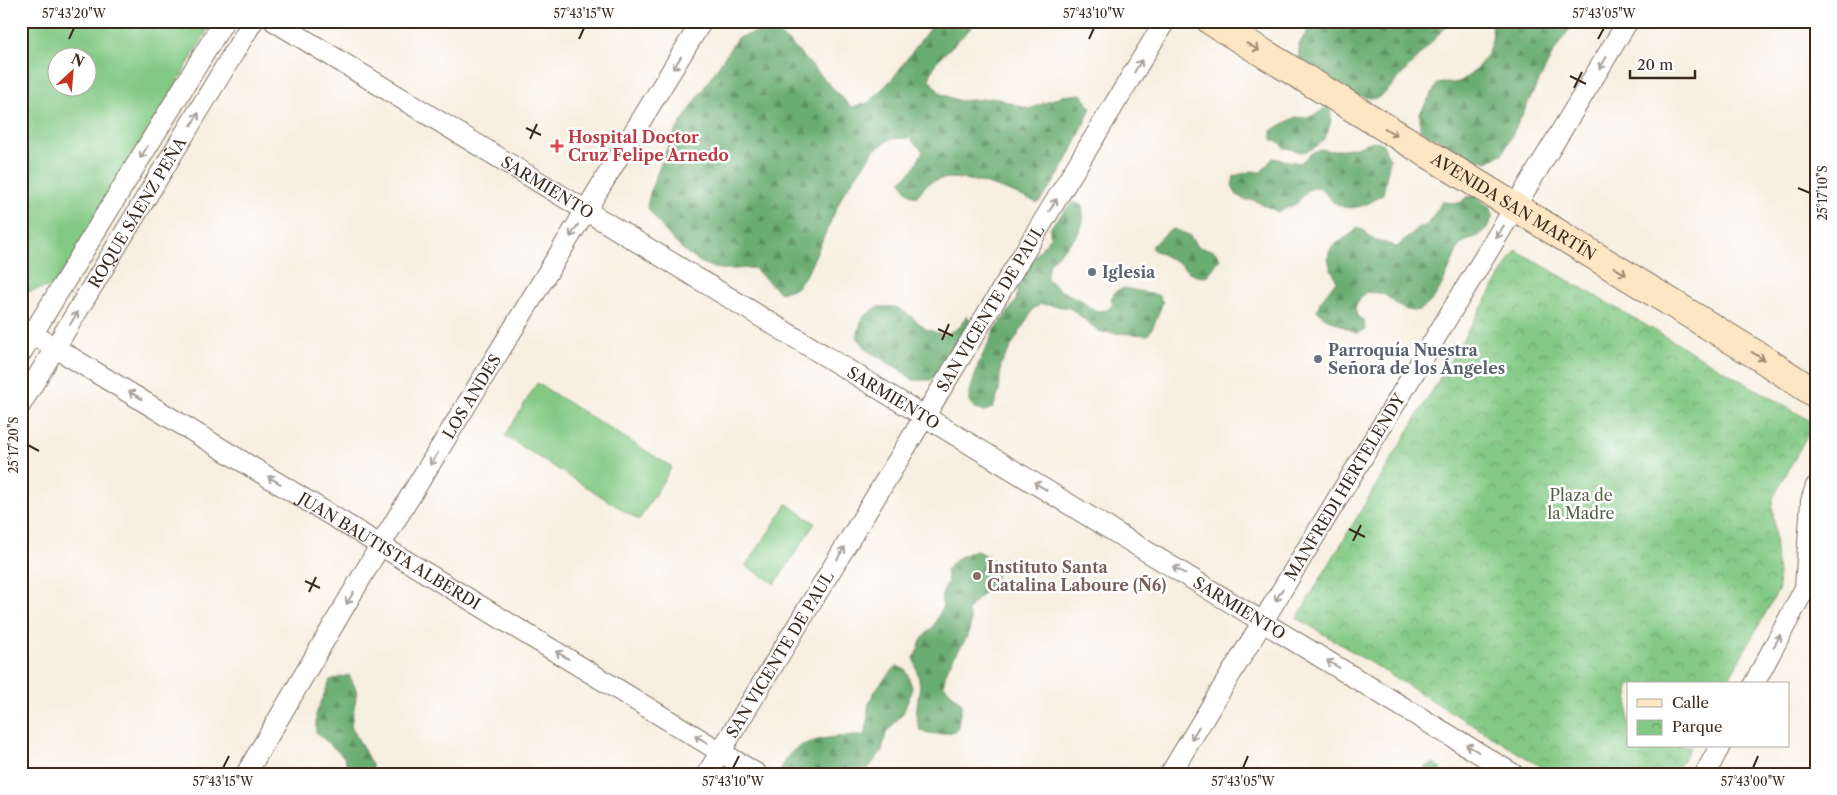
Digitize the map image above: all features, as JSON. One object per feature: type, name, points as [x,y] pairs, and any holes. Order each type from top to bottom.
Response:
[{"type":"main road","name":"AVENIDA SAN MARTÍN","points":[[1211,21],[1760,357],[1816,394]]},
{"type":"street","name":"ROQUE SÁENZ PEÑA","points":[[21,352],[27,330],[224,21]]},
{"type":"street","name":"ROQUE SÁENZ PEÑA","points":[[21,404],[254,21]]},
{"type":"street","name":"SARMIENTO","points":[[274,21],[587,209],[1513,774]]},
{"type":"street","name":"LOS ANDES","points":[[246,774],[381,544],[702,21]]},
{"type":"street","name":"SAN VICENTE DE PAUL","points":[[707,774],[1165,21]]},
{"type":"street","name":"MANFREDI HERTELENDY","points":[[1170,774],[1628,21]]},
{"type":"street","name":"JUAN BAUTISTA ALBERDI","points":[[27,330],[758,774]]},
{"type":"street","points":[[1755,682],[1805,588],[1811,502],[1816,486]]},
{"type":"street","points":[[1705,774],[1719,748]]},
{"type":"green space","points":[[21,21],[213,21],[59,285],[26,292],[21,289]]},
{"type":"green space","points":[[935,21],[978,21],[936,62],[929,79],[941,94],[960,101],[995,98],[1029,109],[1062,96],[1081,94],[1091,108],[1062,170],[1038,203],[984,183],[954,178],[941,179],[929,183],[916,197],[908,193],[901,181],[914,168],[923,151],[909,138],[890,139],[874,150],[843,194],[808,272],[796,288],[780,293],[754,268],[719,269],[694,258],[676,243],[647,207],[651,189],[671,138],[737,38],[772,28],[792,45],[851,107],[868,103],[893,78]]},
{"type":"green space","points":[[1348,21],[1451,21],[1386,92],[1376,99],[1347,94],[1299,63],[1299,44],[1309,29]]},
{"type":"green space","points":[[1489,21],[1575,21],[1553,53],[1503,153],[1488,162],[1470,157],[1420,130],[1420,113],[1438,83],[1458,82],[1480,65],[1490,47],[1492,38],[1492,29]]},
{"type":"green space","points":[[1329,105],[1331,112],[1330,126],[1324,139],[1314,148],[1304,152],[1298,151],[1284,148],[1281,143],[1272,140],[1272,130],[1296,117],[1306,118],[1314,115]]},
{"type":"green space","points":[[1373,141],[1382,143],[1390,159],[1383,194],[1372,202],[1359,207],[1352,208],[1338,205],[1319,187],[1308,190],[1296,204],[1278,212],[1254,200],[1244,200],[1236,194],[1232,186],[1234,176],[1252,171],[1261,172],[1273,158],[1300,163],[1313,152],[1321,149],[1330,151],[1356,147]]},
{"type":"green space","points":[[1475,196],[1490,207],[1493,215],[1491,222],[1481,234],[1460,244],[1441,286],[1426,306],[1417,310],[1407,310],[1383,294],[1365,292],[1355,307],[1357,316],[1364,321],[1365,330],[1356,333],[1324,317],[1317,310],[1320,302],[1336,281],[1329,262],[1330,250],[1357,228],[1365,231],[1371,238],[1397,247],[1418,228],[1427,225],[1442,202],[1460,203],[1467,197]]},
{"type":"green space","points":[[1073,202],[1081,204],[1083,217],[1081,228],[1076,237],[1053,260],[1048,269],[1047,279],[1060,290],[1083,301],[1097,311],[1107,310],[1113,304],[1111,299],[1116,291],[1124,288],[1158,295],[1163,302],[1153,327],[1148,335],[1100,332],[1070,308],[1041,304],[1033,309],[1001,364],[999,392],[993,408],[984,411],[975,409],[970,402],[970,392],[978,365],[994,331],[1016,301],[1019,283],[1027,266],[1050,238],[1050,229],[1055,221]]},
{"type":"green space","points":[[1174,229],[1189,235],[1197,246],[1213,250],[1218,255],[1220,259],[1207,276],[1200,277],[1190,273],[1180,264],[1152,249],[1152,245],[1167,232]]},
{"type":"green space","name":"Plaza de la Madre","points":[[1516,250],[1814,423],[1772,500],[1779,589],[1727,682],[1627,682],[1627,748],[1690,748],[1675,774],[1553,774],[1297,618]]},
{"type":"green space","points":[[877,307],[896,307],[926,329],[944,335],[960,327],[966,316],[974,322],[945,365],[931,380],[913,380],[899,369],[868,351],[857,337],[862,318]]},
{"type":"green space","points":[[537,383],[672,467],[639,520],[505,436]]},
{"type":"green space","points":[[787,504],[815,523],[775,584],[746,566]]},
{"type":"green space","points":[[975,550],[992,559],[998,566],[997,574],[991,586],[968,611],[970,621],[966,639],[949,665],[946,675],[944,685],[962,704],[957,730],[939,734],[920,731],[916,713],[920,685],[914,658],[922,639],[934,625],[943,607],[941,597],[948,581],[946,571],[958,558]]},
{"type":"green space","points":[[897,666],[906,670],[912,687],[910,696],[903,713],[886,733],[882,751],[864,774],[779,774],[788,756],[803,745],[823,739],[863,736],[867,728],[869,705],[872,696]]},
{"type":"green space","points":[[349,675],[357,691],[351,726],[372,765],[373,774],[350,774],[344,757],[316,732],[316,714],[330,680]]},
{"type":"green space","points":[[1434,763],[1440,768],[1440,774],[1422,774],[1425,767]]},
{"type":"place","name":"Hospital Doctor Cruz Felipe Arnedo","points":[[557,146]]},
{"type":"place","name":"Iglesia","points":[[1092,272]]},
{"type":"place","name":"Parroquía Nuestra Señora de los Ángeles","points":[[1318,359]]},
{"type":"place","name":"Instituto Santa Catalina Laboure (Ñ6)","points":[[977,576]]}]
